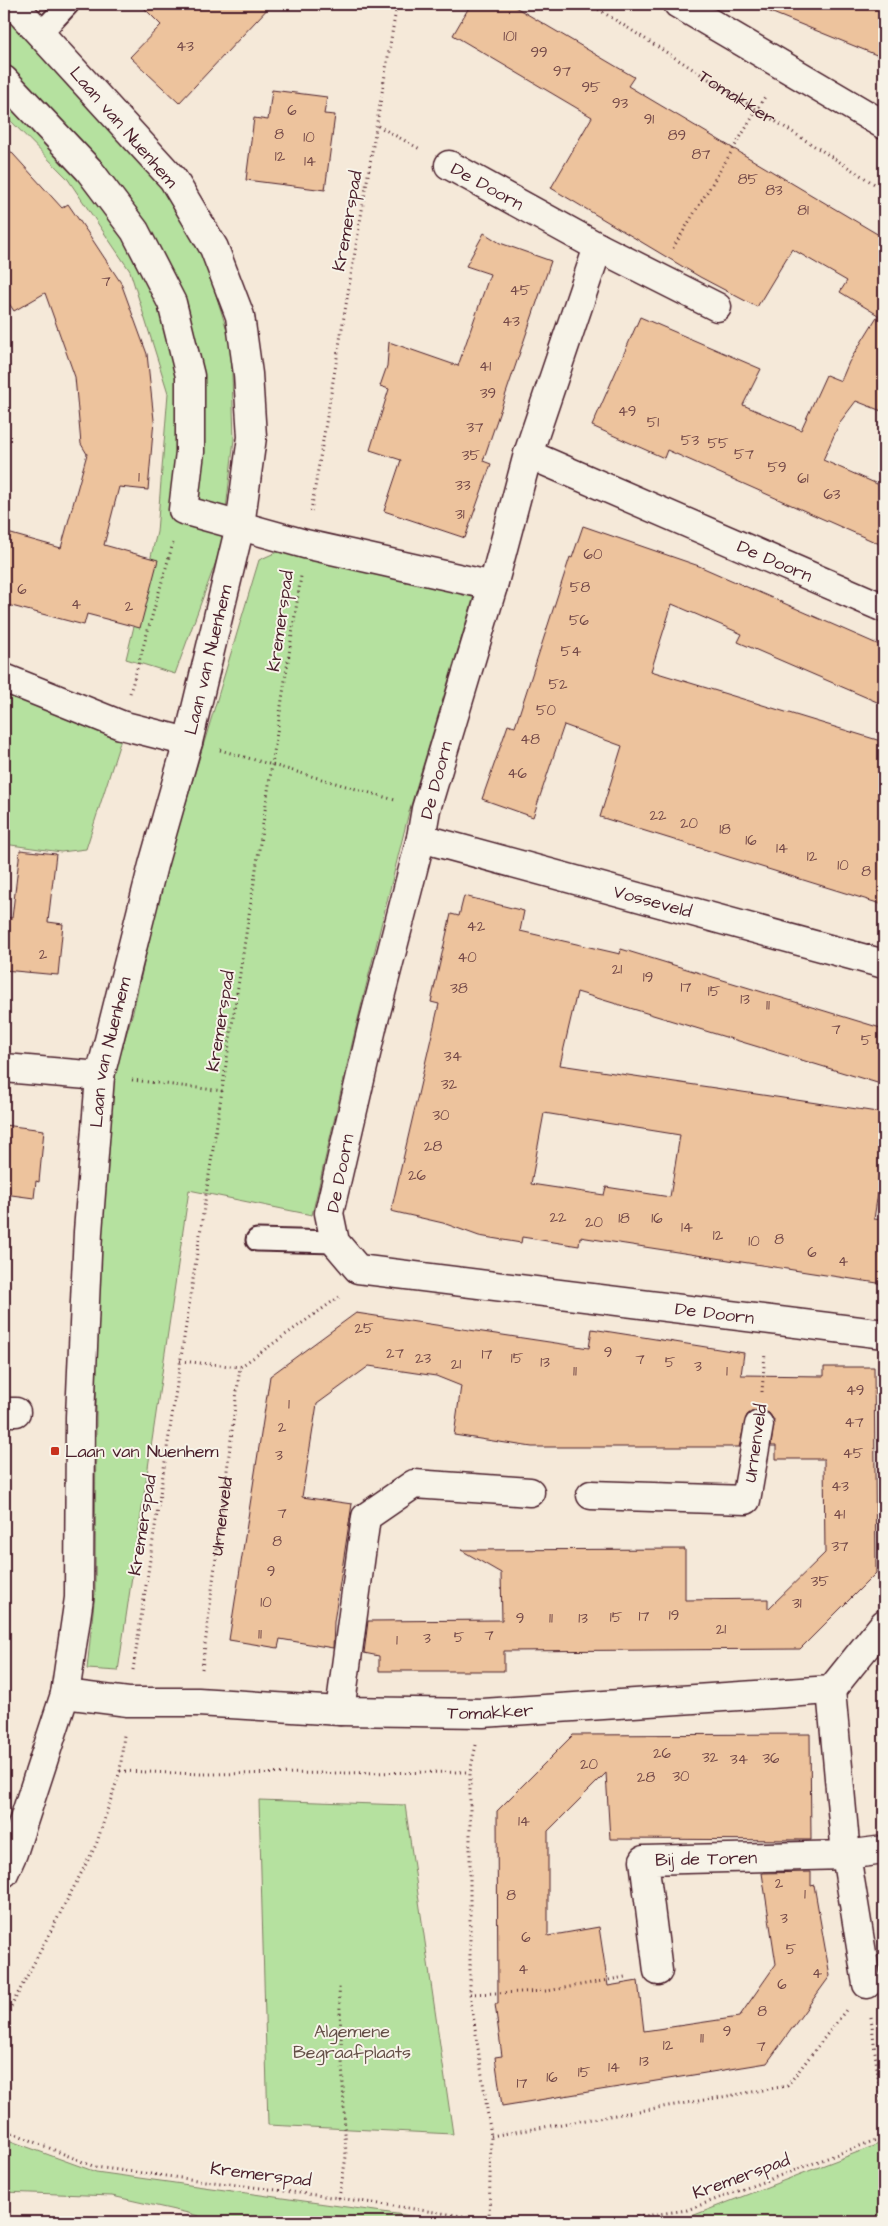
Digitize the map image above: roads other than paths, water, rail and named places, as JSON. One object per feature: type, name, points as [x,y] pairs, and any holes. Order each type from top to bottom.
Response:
[{"type":"street","name":"Laan van Nuenhem","points":[[7,1862],[65,1694],[79,1598],[80,1417],[88,1232],[100,1076],[153,864],[188,742],[240,526],[252,437],[248,374],[240,316],[214,248],[172,179],[13,4]]},
{"type":"street","points":[[678,4],[884,125]]},
{"type":"street","points":[[4,80],[89,170],[135,231],[172,303],[190,376],[190,452],[183,510],[305,544],[493,586]]},
{"type":"street","name":"De Doorn","points":[[449,165],[598,247],[717,307]]},
{"type":"street","name":"De Doorn","points":[[598,247],[528,454],[493,586],[426,809],[421,838],[372,1028],[329,1213],[335,1242],[358,1269],[884,1334]]},
{"type":"street","name":"De Doorn","points":[[528,454],[884,608]]},
{"type":"street","points":[[4,678],[121,725],[188,742]]},
{"type":"street","name":"Vosseveld","points":[[421,838],[884,964]]},
{"type":"street","points":[[4,1068],[100,1076]]},
{"type":"street","name":"Urnenveld","points":[[591,1495],[746,1500],[759,1425]]},
{"type":"street","points":[[340,1711],[366,1517],[414,1484],[530,1492]]},
{"type":"street","points":[[867,1984],[846,1855],[832,1690],[884,1624]]},
{"type":"street","name":"Tomakker","points":[[65,1694],[128,1702],[198,1702],[340,1711],[483,1713],[832,1690]]},
{"type":"street","points":[[846,1855],[884,1850]]},
{"type":"street","name":"Bij de Toren","points":[[658,1971],[644,1860],[846,1855]]},
{"type":"lane","points":[[41,33],[68,4]]},
{"type":"lane","points":[[257,1240],[335,1242]]},
{"type":"place","name":"Laan van Nuenhem","points":[[55,1451]]},
{"type":"park label","name":"Algemene Begraafplaats","points":[[352,2041]]}]
